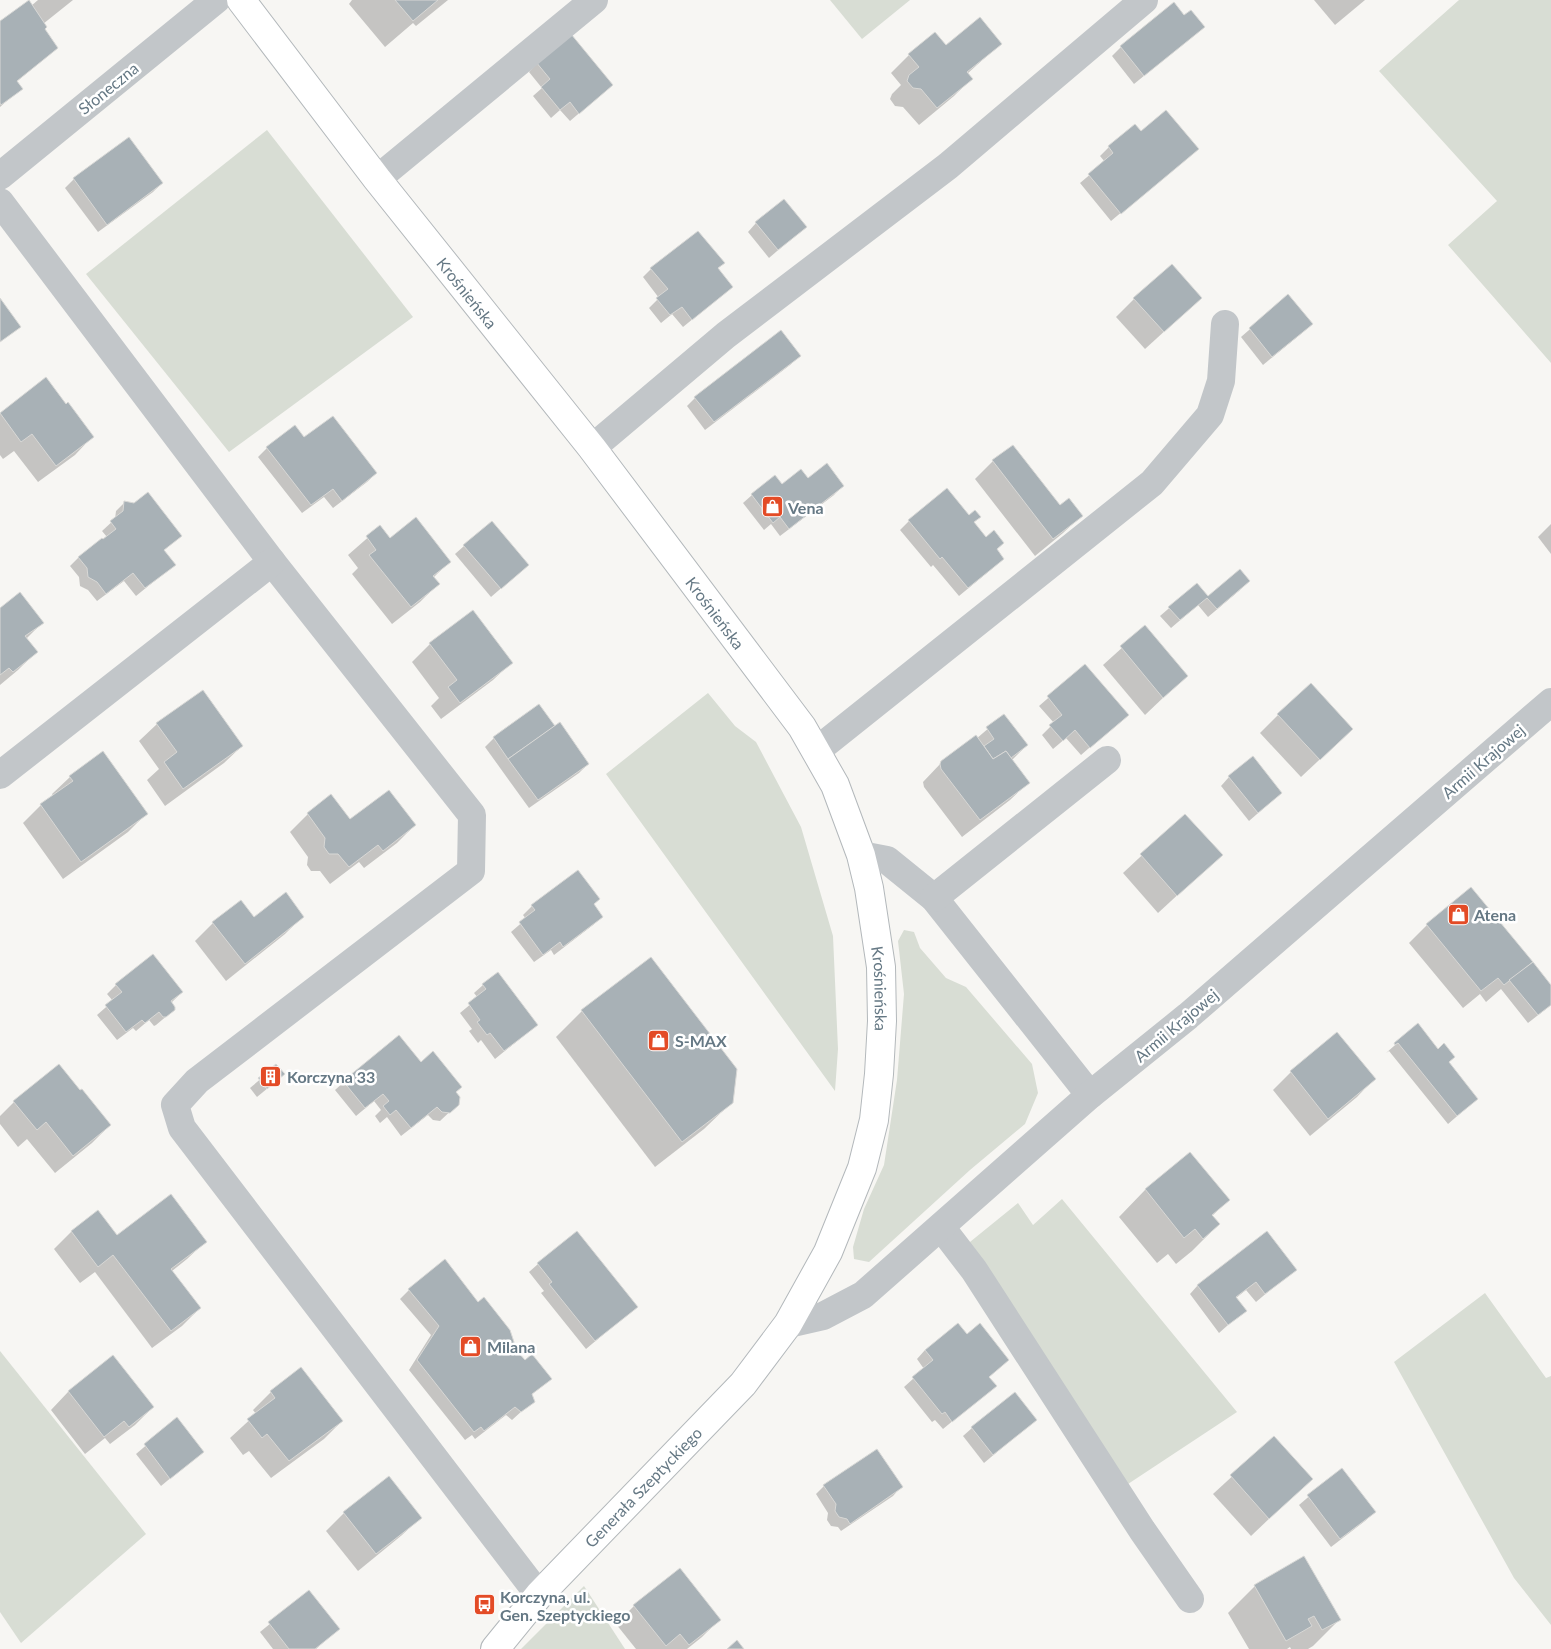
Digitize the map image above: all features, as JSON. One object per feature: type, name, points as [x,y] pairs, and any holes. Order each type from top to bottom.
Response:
[{"type":"main road","name":"Krośnieńska","points":[[241,0],[377,180],[592,448],[802,727],[835,785],[861,855],[869,888],[881,967],[882,1021],[879,1074],[874,1120],[862,1168],[846,1212],[828,1252],[788,1324]]},
{"type":"main road","name":"Generała Szeptyckiego","points":[[494,1649],[539,1595],[743,1384],[788,1324]]},
{"type":"street","name":"Słoneczna","points":[[0,176],[216,0]]},
{"type":"street","points":[[377,180],[594,0]]},
{"type":"street","points":[[592,448],[726,335],[948,166],[1144,0]]},
{"type":"street","points":[[0,202],[272,562],[472,815],[471,871],[197,1081],[175,1105],[182,1128],[539,1595]]},
{"type":"street","points":[[816,752],[1152,484],[1210,415],[1221,381],[1225,324]]},
{"type":"street","points":[[0,775],[272,562]]},
{"type":"street","name":"Armii Krajowej","points":[[788,1324],[823,1316],[863,1295],[1090,1095],[1188,1016],[1551,702]]},
{"type":"street","points":[[934,898],[1107,760]]},
{"type":"street","points":[[861,855],[887,860],[934,898],[1090,1095]]},
{"type":"street","points":[[941,1227],[974,1270],[1142,1530],[1190,1599]]},
{"type":"shaded area","points":[[830,0],[910,0],[862,39]]},
{"type":"shaded area","points":[[1459,0],[1551,0],[1551,363],[1448,245],[1497,201],[1379,71]]},
{"type":"shaded area","points":[[267,130],[413,317],[229,452],[86,274]]},
{"type":"shaded area","points":[[708,693],[735,726],[756,742],[801,827],[833,936],[838,1049],[835,1091],[606,774]]},
{"type":"shaded area","points":[[904,930],[914,932],[920,948],[946,978],[966,987],[1032,1064],[1038,1093],[1025,1124],[970,1170],[869,1262],[854,1259],[853,1247],[864,1209],[884,1165],[897,1080],[904,994],[898,941]]},
{"type":"shaded area","points":[[1062,1199],[1237,1412],[1128,1484],[965,1246],[1018,1203],[1033,1225]]},
{"type":"shaded area","points":[[1485,1293],[1546,1378],[1551,1376],[1551,1625],[1514,1578],[1394,1362]]},
{"type":"shaded area","points":[[0,1351],[146,1534],[21,1643],[0,1612]]},
{"type":"shaded area","points":[[584,1586],[625,1649],[521,1649]]},
{"type":"building","points":[[29,0],[58,48],[17,81],[23,89],[1,105],[0,21]]},
{"type":"building","points":[[395,0],[438,0],[413,21]]},
{"type":"building","points":[[1174,2],[1184,15],[1191,10],[1205,27],[1144,76],[1120,46]]},
{"type":"building","points":[[980,17],[1002,44],[967,72],[973,79],[937,108],[921,89],[913,88],[907,81],[909,75],[919,67],[908,54],[935,32],[946,45]]},
{"type":"building","points":[[571,34],[613,85],[579,114],[570,102],[560,110],[541,87],[550,79],[536,62]]},
{"type":"building","points":[[1166,110],[1199,149],[1121,214],[1088,174],[1113,153],[1108,146],[1135,124],[1141,131]]},
{"type":"building","points":[[129,137],[163,183],[107,225],[73,178]]},
{"type":"building","points":[[784,199],[807,227],[778,250],[755,222]]},
{"type":"building","points":[[698,231],[725,263],[718,268],[733,287],[692,320],[682,307],[670,315],[656,298],[668,289],[650,268]]},
{"type":"building","points":[[1172,264],[1202,298],[1164,332],[1133,298]]},
{"type":"building","points":[[1288,294],[1313,324],[1272,357],[1249,328]]},
{"type":"building","points":[[0,298],[21,327],[0,342]]},
{"type":"building","points":[[781,330],[801,356],[714,422],[694,397]]},
{"type":"building","points":[[46,377],[66,404],[68,402],[94,437],[56,466],[32,434],[21,442],[0,413]]},
{"type":"building","points":[[333,416],[377,473],[342,501],[333,489],[311,505],[266,447],[295,425],[304,437]]},
{"type":"building","points":[[1013,445],[1060,505],[1069,498],[1083,516],[1053,539],[992,460]]},
{"type":"building","points":[[827,463],[844,486],[789,529],[780,517],[773,523],[751,494],[775,475],[782,484],[801,469],[808,478]]},
{"type":"building","points":[[947,488],[969,515],[975,510],[981,517],[974,522],[986,537],[994,530],[1004,543],[997,549],[1004,559],[968,588],[942,557],[940,559],[908,520]]},
{"type":"building","points":[[148,492],[182,536],[164,550],[176,565],[145,588],[133,573],[106,594],[97,582],[88,577],[87,568],[78,557],[116,529],[110,521],[123,511],[124,501],[134,503]]},
{"type":"building","points":[[416,517],[451,562],[433,576],[440,584],[411,607],[369,555],[376,550],[366,536],[380,525],[390,538]]},
{"type":"building","points":[[492,521],[529,565],[501,589],[463,545]]},
{"type":"building","points":[[1240,569],[1250,581],[1217,609],[1207,598],[1180,620],[1168,607],[1197,583],[1208,596]]},
{"type":"building","points":[[20,592],[44,623],[25,636],[38,652],[13,672],[9,668],[0,675],[0,608]]},
{"type":"building","points":[[473,610],[513,663],[460,703],[448,687],[457,680],[429,643]]},
{"type":"building","points":[[1145,625],[1188,676],[1163,698],[1120,646]]},
{"type":"building","points":[[1085,664],[1129,715],[1090,748],[1075,730],[1063,741],[1049,725],[1062,715],[1047,696]]},
{"type":"building","points":[[1311,683],[1353,729],[1320,760],[1277,714]]},
{"type":"building","points":[[203,690],[243,746],[183,789],[164,762],[177,752],[156,723]]},
{"type":"building","points":[[539,704],[555,726],[508,759],[493,737]]},
{"type":"building","points":[[1004,714],[1028,745],[1011,758],[1006,751],[993,759],[984,746],[994,739],[986,727]]},
{"type":"building","points":[[560,722],[589,764],[538,800],[508,759]]},
{"type":"building","points":[[976,735],[993,759],[1006,751],[1030,783],[980,820],[941,769],[940,764],[941,761]]},
{"type":"building","points":[[103,751],[148,814],[81,862],[40,804],[73,781],[69,776]]},
{"type":"building","points":[[1253,756],[1282,793],[1258,813],[1228,776]]},
{"type":"building","points":[[389,790],[416,825],[383,851],[378,845],[349,867],[338,854],[329,854],[324,847],[325,838],[307,813],[331,794],[350,819]]},
{"type":"building","points":[[1185,814],[1223,855],[1177,896],[1140,854]]},
{"type":"building","points":[[578,870],[600,899],[594,904],[603,917],[563,947],[560,942],[543,955],[519,922],[535,910],[531,905]]},
{"type":"building","points":[[1471,887],[1533,962],[1504,985],[1498,978],[1481,991],[1426,924]]},
{"type":"building","points":[[286,892],[304,917],[245,964],[212,922],[241,900],[254,917]]},
{"type":"building","points":[[153,954],[183,992],[171,1001],[175,1010],[166,1017],[163,1017],[159,1012],[145,1023],[142,1020],[126,1032],[105,1005],[122,992],[115,984]]},
{"type":"building","name":"S-MAX","points":[[651,957],[737,1069],[733,1103],[682,1142],[581,1010]]},
{"type":"building","points":[[1533,962],[1551,985],[1551,1005],[1538,1015],[1509,980]]},
{"type":"building","points":[[498,972],[538,1025],[504,1051],[490,1033],[487,1035],[477,1022],[480,1020],[468,1003],[486,989],[482,984]]},
{"type":"building","points":[[1418,1023],[1438,1049],[1444,1043],[1455,1057],[1449,1062],[1478,1099],[1457,1116],[1398,1043],[1395,1045],[1394,1043]]},
{"type":"building","points":[[1337,1032],[1376,1079],[1328,1119],[1290,1071]]},
{"type":"building","points":[[399,1035],[421,1062],[433,1051],[462,1087],[456,1092],[460,1097],[459,1105],[450,1113],[442,1112],[437,1107],[411,1128],[396,1110],[390,1115],[383,1106],[389,1101],[383,1094],[365,1108],[343,1081]]},
{"type":"building","points":[[59,1064],[111,1125],[73,1156],[46,1122],[37,1130],[13,1101]]},
{"type":"building","name":"Korczyna 33","points":[[276,1064],[285,1074],[267,1089],[258,1078]]},
{"type":"building","points":[[1190,1152],[1230,1200],[1212,1215],[1220,1224],[1203,1239],[1195,1229],[1184,1238],[1145,1189]]},
{"type":"building","points":[[171,1194],[207,1242],[171,1269],[201,1308],[171,1331],[113,1255],[98,1267],[71,1231],[98,1210],[117,1235]]},
{"type":"building","points":[[577,1231],[638,1307],[595,1341],[549,1284],[552,1282],[537,1263]]},
{"type":"building","points":[[1267,1231],[1297,1270],[1265,1294],[1256,1282],[1236,1297],[1247,1311],[1228,1325],[1197,1285]]},
{"type":"building","name":"Milana","points":[[445,1259],[478,1302],[484,1297],[510,1330],[517,1351],[525,1360],[532,1354],[552,1379],[532,1394],[535,1402],[521,1412],[515,1407],[484,1431],[481,1427],[474,1432],[417,1360],[439,1326],[408,1289]]},
{"type":"building","points":[[958,1323],[967,1334],[980,1323],[1009,1360],[989,1377],[997,1386],[952,1422],[945,1412],[942,1414],[912,1377],[933,1360],[925,1350]]},
{"type":"building","points":[[113,1355],[154,1407],[129,1427],[124,1421],[104,1437],[68,1391]]},
{"type":"building","points":[[301,1367],[343,1421],[289,1461],[267,1434],[262,1438],[247,1419],[275,1398],[270,1391]]},
{"type":"building","points":[[1015,1392],[1037,1420],[993,1455],[971,1427]]},
{"type":"building","points":[[177,1417],[204,1452],[170,1479],[144,1444]]},
{"type":"building","points":[[1274,1436],[1313,1479],[1269,1519],[1230,1475]]},
{"type":"building","points":[[877,1449],[903,1487],[850,1524],[847,1519],[839,1517],[835,1511],[836,1504],[823,1485]]},
{"type":"building","points":[[1342,1468],[1376,1512],[1340,1539],[1307,1495]]},
{"type":"building","points":[[389,1476],[422,1518],[376,1554],[343,1512]]},
{"type":"building","points":[[1304,1556],[1341,1620],[1322,1630],[1314,1616],[1308,1619],[1312,1626],[1286,1641],[1254,1585]]},
{"type":"building","points":[[680,1568],[721,1620],[689,1645],[680,1634],[666,1646],[633,1605]]},
{"type":"building","points":[[309,1590],[340,1629],[315,1649],[289,1649],[268,1622]]},
{"type":"building","points":[[737,1640],[744,1649],[727,1649]]},
{"type":"place","name":"Vena","points":[[772,507]]},
{"type":"place","name":"Atena","points":[[1458,914]]},
{"type":"place","name":"S-MAX","points":[[659,1040]]},
{"type":"place","name":"Korczyna 33","points":[[271,1076]]},
{"type":"place","name":"Milana","points":[[471,1346]]},
{"type":"place","name":"Korczyna, ul. Gen. Szeptyckiego","points":[[484,1605]]}]
